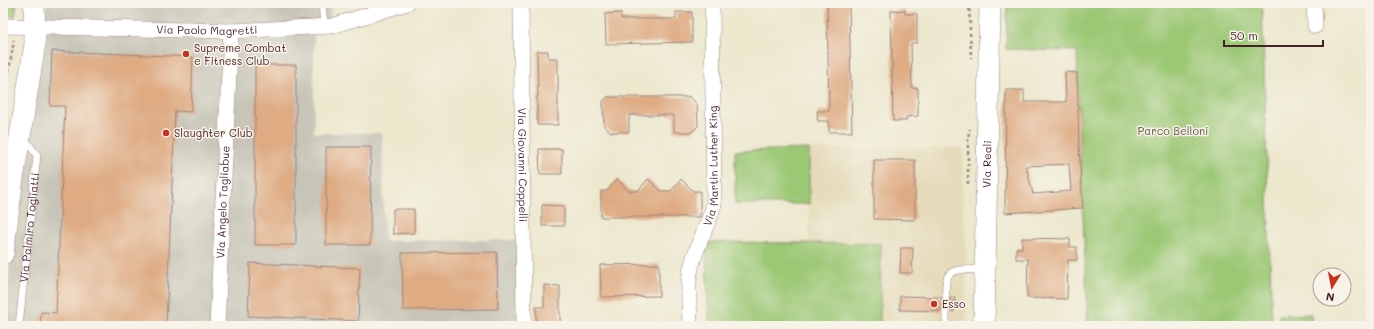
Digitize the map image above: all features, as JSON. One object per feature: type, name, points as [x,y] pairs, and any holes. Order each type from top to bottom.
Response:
[{"type":"street","name":"Via Palmiro Togliatti","points":[[18,27],[34,3]]},
{"type":"street","name":"Via Palmiro Togliatti","points":[[18,27],[41,3]]},
{"type":"street","name":"Via Paolo Magretti","points":[[18,27],[231,31],[332,26],[407,3]]},
{"type":"street","name":"Via Giovanni Coppelli","points":[[521,3],[524,326]]},
{"type":"street","name":"Via Martin Luther King","points":[[690,326],[690,272],[714,204],[712,3]]},
{"type":"street","name":"Via Reali","points":[[984,326],[990,3]]},
{"type":"street","points":[[1314,3],[1315,26]]},
{"type":"street","name":"Via Palmiro Togliatti","points":[[3,192],[17,133],[35,44],[18,27]]},
{"type":"street","name":"Via Angelo Tagliabue","points":[[217,326],[231,31]]},
{"type":"street","name":"Via Palmiro Togliatti","points":[[3,254],[17,133]]},
{"type":"lane","points":[[322,3],[324,26]]},
{"type":"lane","name":"Via Palmiro Togliatti","points":[[17,133],[37,155],[19,326]]},
{"type":"lane","points":[[946,297],[947,277],[950,272],[956,270],[985,270]]},
{"type":"lane","points":[[946,311],[948,326]]},
{"type":"path","points":[[3,107],[18,27]]},
{"type":"shaded area","points":[[47,3],[330,3],[331,22],[314,23],[314,133],[382,133],[384,241],[517,240],[518,326],[4,326],[14,220]]},
{"type":"shaded area","points":[[963,148],[963,216],[966,239],[966,326],[880,326],[881,244],[809,243],[809,149]]},
{"type":"green space","points":[[3,3],[17,3],[15,16],[3,16]]},
{"type":"green space","name":"Parco Belloni","points":[[1007,3],[1262,3],[1272,326],[1088,326],[1077,51],[1006,49]]},
{"type":"green space","points":[[809,149],[809,204],[735,204],[735,151]]},
{"type":"green space","points":[[710,242],[881,244],[880,326],[709,326],[706,252]]},
{"type":"green space","points":[[1311,314],[1312,326],[1279,326],[1279,315]]},
{"type":"building","points":[[827,3],[849,3],[852,132],[829,132],[829,121],[818,121],[817,111],[829,111]]},
{"type":"building","points":[[905,10],[905,14],[917,14],[917,43],[911,43],[912,88],[918,88],[918,116],[906,117],[906,121],[893,121],[891,11]]},
{"type":"building","points":[[676,12],[692,12],[692,42],[606,44],[605,14],[621,13],[621,19],[676,19]]},
{"type":"building","points":[[52,51],[193,57],[191,112],[175,111],[166,326],[40,326],[41,312],[56,313],[65,106],[50,106]]},
{"type":"building","points":[[537,51],[548,51],[548,58],[558,58],[558,125],[537,125]]},
{"type":"building","points":[[255,65],[296,65],[296,245],[255,245]]},
{"type":"building","points":[[1065,72],[1077,73],[1079,147],[1083,208],[1005,213],[1006,90],[1024,90],[1024,102],[1066,102]],"holes":[[[1069,164],[1071,191],[1033,194],[1026,166]]]},
{"type":"building","points":[[607,97],[690,97],[697,104],[698,126],[692,132],[674,132],[674,115],[629,115],[629,132],[611,132],[604,126],[603,102]]},
{"type":"building","points":[[326,147],[371,147],[370,245],[326,245]]},
{"type":"building","points":[[539,149],[562,149],[562,174],[540,174]]},
{"type":"building","points":[[874,160],[915,160],[915,220],[874,219]]},
{"type":"building","points":[[617,179],[629,191],[638,191],[648,179],[661,191],[671,191],[681,179],[693,191],[700,191],[700,217],[601,217],[601,191],[607,191]]},
{"type":"building","points":[[542,205],[564,206],[564,226],[542,226]]},
{"type":"building","points":[[393,209],[414,209],[414,233],[393,234]]},
{"type":"building","points":[[1022,238],[1070,239],[1070,247],[1077,247],[1077,260],[1068,260],[1067,299],[1027,298],[1028,259],[1016,259],[1016,248],[1022,248]]},
{"type":"building","points":[[901,248],[913,248],[912,273],[900,273]]},
{"type":"building","points":[[497,252],[498,309],[403,310],[402,253]]},
{"type":"building","points":[[250,263],[360,268],[358,321],[248,316]]},
{"type":"building","points":[[659,264],[659,296],[601,297],[600,265]]},
{"type":"building","points":[[544,285],[560,286],[560,326],[536,326],[536,307],[544,307]]},
{"type":"building","points":[[900,296],[941,297],[942,300],[946,302],[949,301],[951,297],[955,297],[954,311],[951,311],[950,308],[946,306],[943,307],[941,311],[900,310]]},
{"type":"place","name":"Supreme Combat e Fitness Club","points":[[186,54]]},
{"type":"place","name":"Slaughter Club","points":[[166,133]]},
{"type":"place","name":"Esso","points":[[934,304]]}]
